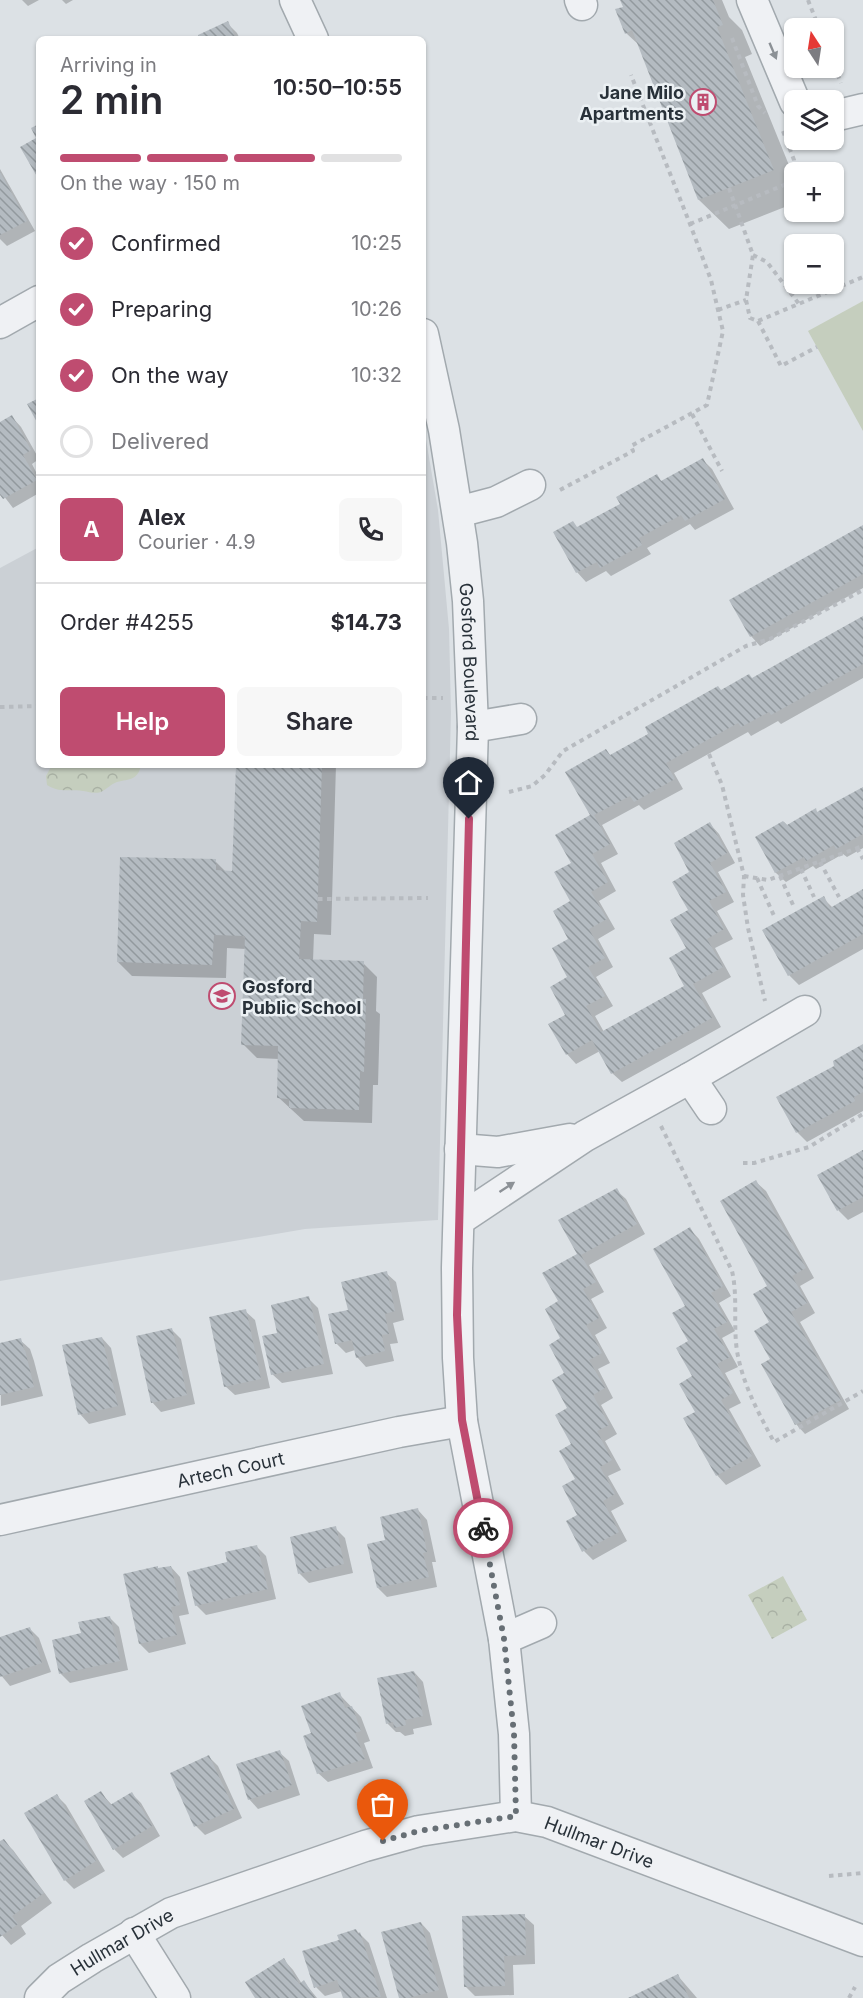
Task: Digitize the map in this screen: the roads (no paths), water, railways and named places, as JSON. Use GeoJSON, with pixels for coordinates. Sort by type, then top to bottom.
{"type":"FeatureCollection","features":[{"type":"Feature","properties":{"kind":"street"},"geometry":{"type":"LineString","coordinates":[[295,0],[312,36]]}},
{"type":"Feature","properties":{"kind":"street"},"geometry":{"type":"LineString","coordinates":[[752,0],[790,90]]}},
{"type":"Feature","properties":{"kind":"street"},"geometry":{"type":"LineString","coordinates":[[844,114],[863,109]]}},
{"type":"Feature","properties":{"kind":"street"},"geometry":{"type":"LineString","coordinates":[[0,323],[36,303]]}},
{"type":"Feature","properties":{"kind":"street","name":"Gosford Boulevard"},"geometry":{"type":"LineString","coordinates":[[426,347],[440,408],[458,512],[468,601],[473,727],[457,1315],[462,1420],[504,1639],[514,1734],[516,1816]]}},
{"type":"Feature","properties":{"kind":"street"},"geometry":{"type":"LineString","coordinates":[[458,512],[540,490]]}},
{"type":"Feature","properties":{"kind":"street"},"geometry":{"type":"LineString","coordinates":[[473,727],[521,719]]}},
{"type":"Feature","properties":{"kind":"street"},"geometry":{"type":"LineString","coordinates":[[459,1220],[585,1136],[805,1011]]}},
{"type":"Feature","properties":{"kind":"street"},"geometry":{"type":"LineString","coordinates":[[690,1078],[711,1109]]}},
{"type":"Feature","properties":{"kind":"street"},"geometry":{"type":"LineString","coordinates":[[460,1149],[498,1152],[585,1136]]}},
{"type":"Feature","properties":{"kind":"street","name":"Artech Court"},"geometry":{"type":"LineString","coordinates":[[0,1520],[462,1420]]}},
{"type":"Feature","properties":{"kind":"street"},"geometry":{"type":"LineString","coordinates":[[504,1639],[541,1623]]}},
{"type":"Feature","properties":{"kind":"street","name":"Hullmar Drive"},"geometry":{"type":"LineString","coordinates":[[40,1998],[59,1979],[171,1913],[365,1846],[419,1831],[516,1816],[547,1822],[863,1941]]}},
{"type":"Feature","properties":{"kind":"street"},"geometry":{"type":"LineString","coordinates":[[134,1933],[175,1998]]}},
{"type":"Feature","properties":{"kind":"place","name":"Jane Milo Apartments"},"geometry":{"type":"Point","coordinates":[703,102]}},
{"type":"Feature","properties":{"kind":"place","name":"Gosford Public School"},"geometry":{"type":"Point","coordinates":[222,996]}}]}
